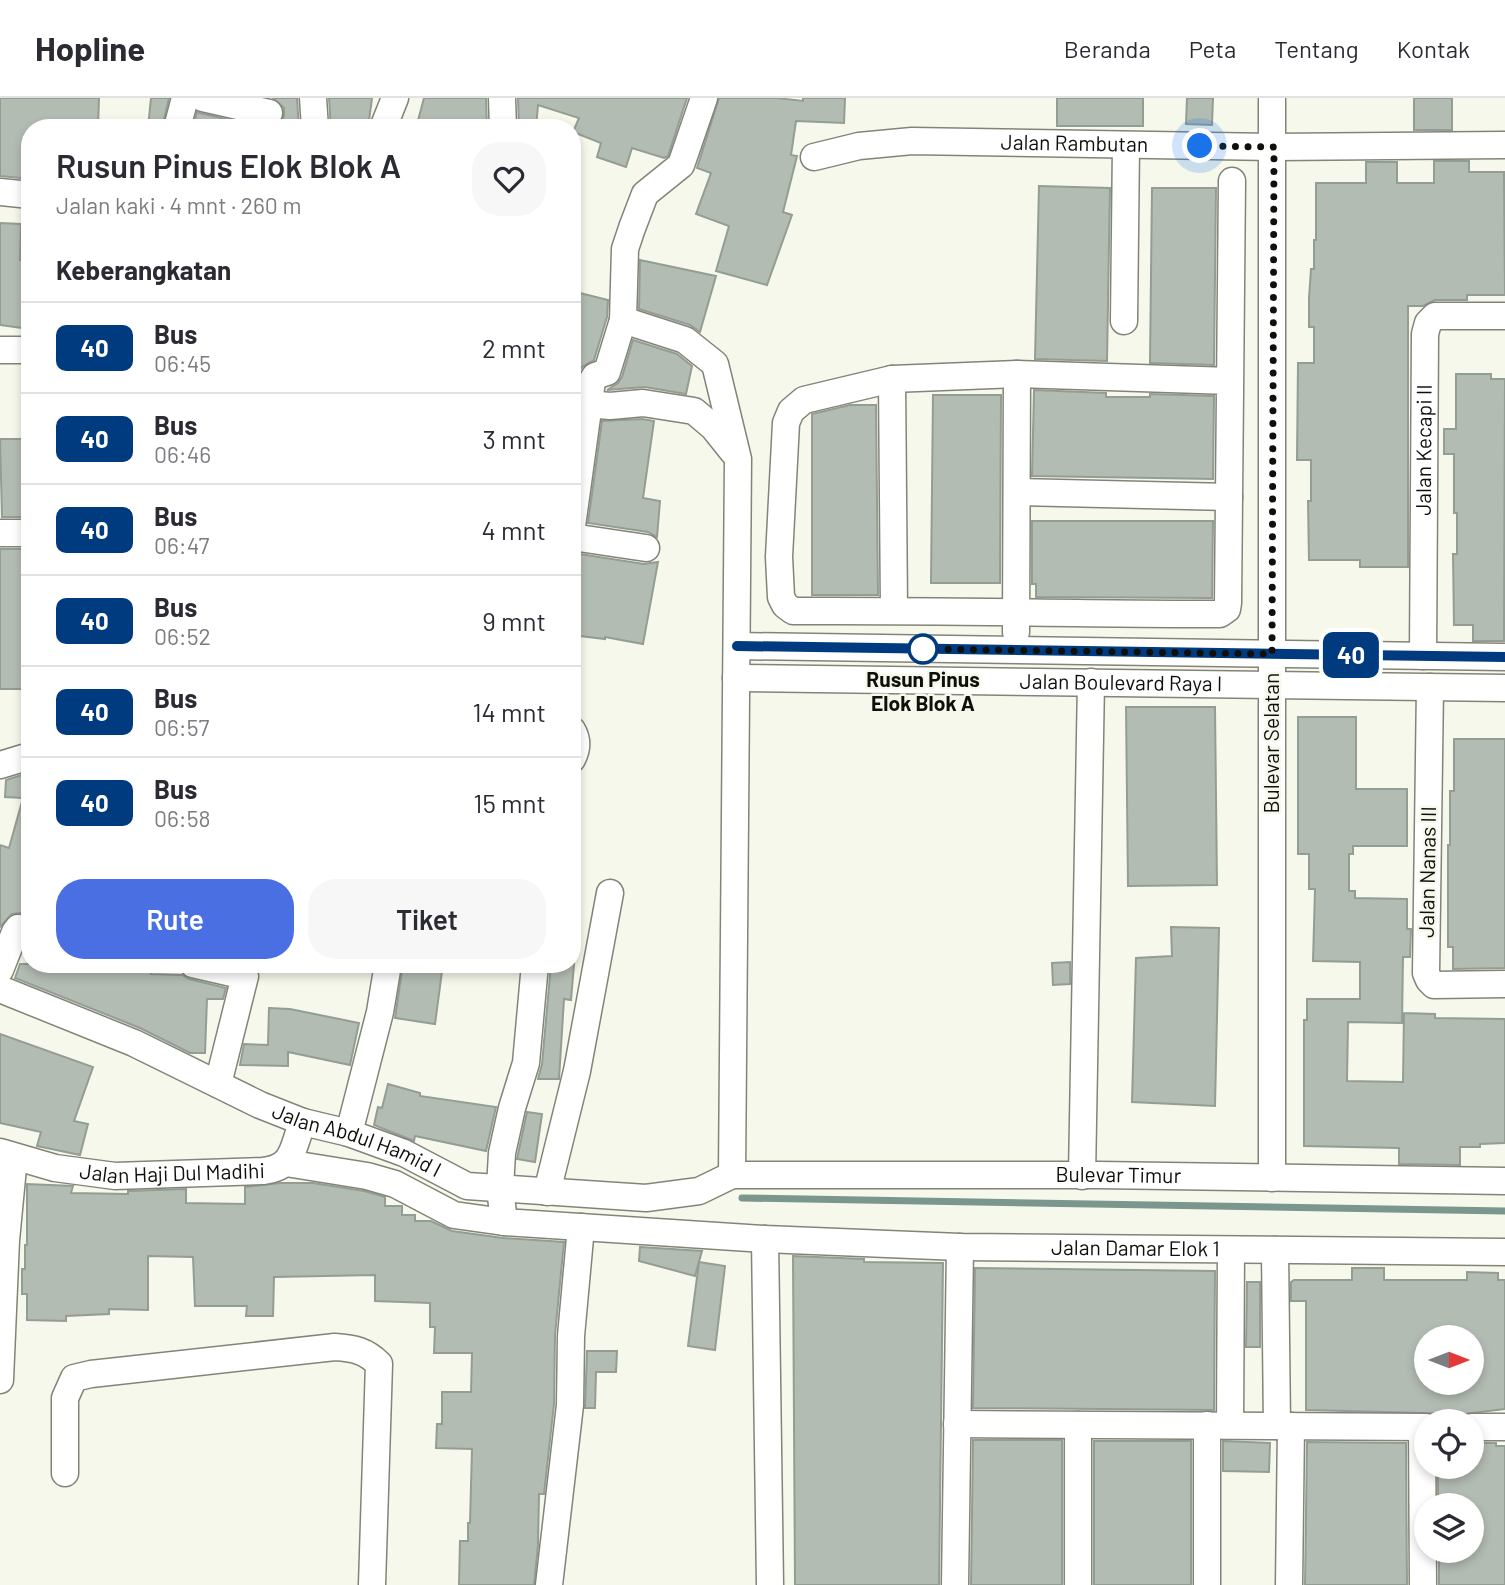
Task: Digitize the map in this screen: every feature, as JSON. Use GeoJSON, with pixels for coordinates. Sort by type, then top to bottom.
{"type":"FeatureCollection","features":[{"type":"Feature","properties":{"kind":"street"},"geometry":{"type":"LineString","coordinates":[[179,119],[185,98]]}},
{"type":"Feature","properties":{"kind":"street"},"geometry":{"type":"LineString","coordinates":[[203,98],[269,113]]}},
{"type":"Feature","properties":{"kind":"street"},"geometry":{"type":"LineString","coordinates":[[313,98],[314,119]]}},
{"type":"Feature","properties":{"kind":"street"},"geometry":{"type":"LineString","coordinates":[[387,119],[395,98]]}},
{"type":"Feature","properties":{"kind":"street"},"geometry":{"type":"LineString","coordinates":[[502,98],[503,119]]}},
{"type":"Feature","properties":{"kind":"street"},"geometry":{"type":"LineString","coordinates":[[581,457],[594,379],[607,372],[623,320],[625,249],[632,228],[645,194],[681,165],[704,98]]}},
{"type":"Feature","properties":{"kind":"street","name":"Bulevar Selatan"},"geometry":{"type":"LineString","coordinates":[[1272,98],[1272,1178]]}},
{"type":"Feature","properties":{"kind":"street","name":"Jalan Rambutan"},"geometry":{"type":"LineString","coordinates":[[814,157],[859,146],[912,141],[1274,147],[1505,145]]}},
{"type":"Feature","properties":{"kind":"street"},"geometry":{"type":"LineString","coordinates":[[1124,321],[1126,145]]}},
{"type":"Feature","properties":{"kind":"street"},"geometry":{"type":"LineString","coordinates":[[1230,381],[1017,374],[892,379],[804,400],[791,411],[786,424],[779,557],[781,597],[785,606],[793,611],[1016,613],[1220,614],[1227,609],[1230,497],[1232,181]]}},
{"type":"Feature","properties":{"kind":"street"},"geometry":{"type":"LineString","coordinates":[[0,192],[21,194]]}},
{"type":"Feature","properties":{"kind":"street","name":"Jalan Kecapi II"},"geometry":{"type":"LineString","coordinates":[[1423,656],[1425,334],[1428,323],[1435,316],[1505,316]]}},
{"type":"Feature","properties":{"kind":"street"},"geometry":{"type":"LineString","coordinates":[[623,320],[685,340],[715,364],[738,459],[732,1175]]}},
{"type":"Feature","properties":{"kind":"street"},"geometry":{"type":"LineString","coordinates":[[0,350],[21,350]]}},
{"type":"Feature","properties":{"kind":"street"},"geometry":{"type":"LineString","coordinates":[[1016,681],[1017,374]]}},
{"type":"Feature","properties":{"kind":"street"},"geometry":{"type":"LineString","coordinates":[[892,379],[894,610]]}},
{"type":"Feature","properties":{"kind":"street"},"geometry":{"type":"LineString","coordinates":[[588,404],[610,406],[643,403],[694,411],[713,427],[738,459]]}},
{"type":"Feature","properties":{"kind":"street"},"geometry":{"type":"LineString","coordinates":[[1018,492],[1230,497]]}},
{"type":"Feature","properties":{"kind":"street"},"geometry":{"type":"LineString","coordinates":[[0,533],[21,533]]}},
{"type":"Feature","properties":{"kind":"street"},"geometry":{"type":"LineString","coordinates":[[581,538],[646,548]]}},
{"type":"Feature","properties":{"kind":"street","name":"Jalan Boulevard Raya I"},"geometry":{"type":"LineString","coordinates":[[737,646],[1505,657]]}},
{"type":"Feature","properties":{"kind":"street","name":"Jalan Boulevard Raya I"},"geometry":{"type":"LineString","coordinates":[[736,678],[1505,688]]}},
{"type":"Feature","properties":{"kind":"street"},"geometry":{"type":"LineString","coordinates":[[1082,1177],[1091,682]]}},
{"type":"Feature","properties":{"kind":"street","name":"Jalan Nanas III"},"geometry":{"type":"LineString","coordinates":[[1430,687],[1426,973],[1434,985],[1505,984]]}},
{"type":"Feature","properties":{"kind":"street"},"geometry":{"type":"LineString","coordinates":[[0,765],[21,759]]}},
{"type":"Feature","properties":{"kind":"street"},"geometry":{"type":"LineString","coordinates":[[547,1192],[576,1071],[610,893]]}},
{"type":"Feature","properties":{"kind":"street"},"geometry":{"type":"LineString","coordinates":[[0,970],[15,932],[21,928]]}},
{"type":"Feature","properties":{"kind":"street"},"geometry":{"type":"LineString","coordinates":[[218,1084],[246,976],[237,973]]}},
{"type":"Feature","properties":{"kind":"street"},"geometry":{"type":"LineString","coordinates":[[349,1133],[380,1012],[386,973]]}},
{"type":"Feature","properties":{"kind":"street"},"geometry":{"type":"LineString","coordinates":[[504,1222],[500,1188],[502,1153],[526,1063],[534,973]]}},
{"type":"Feature","properties":{"kind":"street","name":"Jalan Abdul Hamid I"},"geometry":{"type":"LineString","coordinates":[[0,989],[134,1043],[302,1123],[349,1133],[404,1153],[467,1186],[646,1198],[699,1191],[732,1175]]}},
{"type":"Feature","properties":{"kind":"street","name":"Jalan Haji Dul Madihi"},"geometry":{"type":"LineString","coordinates":[[7,1155],[55,1168],[115,1176],[263,1171],[277,1168],[288,1161],[302,1123]]}},
{"type":"Feature","properties":{"kind":"street"},"geometry":{"type":"LineString","coordinates":[[0,1380],[7,1155]]}},
{"type":"Feature","properties":{"kind":"street","name":"Jalan Damar Elok 1"},"geometry":{"type":"LineString","coordinates":[[288,1161],[367,1176],[395,1184],[454,1215],[504,1222],[765,1239],[960,1247],[1505,1252]]}},
{"type":"Feature","properties":{"kind":"street","name":"Bulevar Timur"},"geometry":{"type":"LineString","coordinates":[[732,1175],[1505,1181]]}},
{"type":"Feature","properties":{"kind":"street"},"geometry":{"type":"LineString","coordinates":[[549,1585],[570,1405],[571,1336],[581,1227]]}},
{"type":"Feature","properties":{"kind":"street"},"geometry":{"type":"LineString","coordinates":[[765,1239],[770,1585]]}},
{"type":"Feature","properties":{"kind":"street"},"geometry":{"type":"LineString","coordinates":[[955,1585],[960,1247]]}},
{"type":"Feature","properties":{"kind":"street"},"geometry":{"type":"LineString","coordinates":[[1207,1585],[1231,1250]]}},
{"type":"Feature","properties":{"kind":"street"},"geometry":{"type":"LineString","coordinates":[[1275,1250],[1289,1585]]}},
{"type":"Feature","properties":{"kind":"street"},"geometry":{"type":"LineString","coordinates":[[65,1473],[65,1398],[74,1378],[322,1348],[354,1349],[369,1354],[379,1364],[372,1585]]}},
{"type":"Feature","properties":{"kind":"street"},"geometry":{"type":"LineString","coordinates":[[957,1424],[1414,1427]]}},
{"type":"Feature","properties":{"kind":"street"},"geometry":{"type":"LineString","coordinates":[[1078,1425],[1078,1585]]}},
{"type":"Feature","properties":{"kind":"street"},"geometry":{"type":"LineString","coordinates":[[1484,1427],[1505,1427]]}},
{"type":"Feature","properties":{"kind":"street"},"geometry":{"type":"LineString","coordinates":[[1423,1585],[1424,1479]]}},
{"type":"Feature","properties":{"kind":"building"},"geometry":{"type":"Polygon","coordinates":[[[0,98],[99,98],[98,119],[21,119],[21,178],[0,176],[0,98]]]}},
{"type":"Feature","properties":{"kind":"building"},"geometry":{"type":"Polygon","coordinates":[[[151,98],[169,98],[164,119],[149,119],[151,98]]]}},
{"type":"Feature","properties":{"kind":"building"},"geometry":{"type":"Polygon","coordinates":[[[273,98],[297,98],[298,119],[283,119],[284,108],[273,98]]]}},
{"type":"Feature","properties":{"kind":"building"},"geometry":{"type":"Polygon","coordinates":[[[329,98],[372,98],[369,119],[330,119],[329,98]]]}},
{"type":"Feature","properties":{"kind":"building"},"geometry":{"type":"Polygon","coordinates":[[[424,98],[486,98],[487,119],[418,119],[424,98]]]}},
{"type":"Feature","properties":{"kind":"building"},"geometry":{"type":"Polygon","coordinates":[[[518,98],[687,98],[668,156],[664,158],[632,148],[626,167],[597,157],[601,143],[581,135],[579,118],[538,105],[537,119],[519,119],[518,98]]]}},
{"type":"Feature","properties":{"kind":"building"},"geometry":{"type":"Polygon","coordinates":[[[719,98],[803,101],[803,98],[845,98],[844,123],[796,121],[791,155],[797,156],[783,212],[792,215],[767,285],[716,271],[729,226],[696,214],[711,173],[697,168],[719,98]]]}},
{"type":"Feature","properties":{"kind":"building"},"geometry":{"type":"Polygon","coordinates":[[[1057,98],[1143,98],[1143,126],[1057,126],[1057,98]]]}},
{"type":"Feature","properties":{"kind":"building"},"geometry":{"type":"Polygon","coordinates":[[[1187,98],[1213,98],[1212,125],[1186,124],[1187,98]]]}},
{"type":"Feature","properties":{"kind":"building"},"geometry":{"type":"Polygon","coordinates":[[[1414,98],[1452,98],[1452,130],[1414,130],[1414,98]]]}},
{"type":"Feature","properties":{"kind":"building"},"geometry":{"type":"Polygon","coordinates":[[[197,112],[225,119],[195,119],[197,112]]]}},
{"type":"Feature","properties":{"kind":"building"},"geometry":{"type":"Polygon","coordinates":[[[1434,161],[1469,161],[1469,172],[1504,172],[1505,295],[1467,295],[1467,300],[1435,300],[1423,306],[1408,306],[1408,567],[1360,567],[1360,560],[1309,560],[1308,501],[1311,501],[1311,460],[1297,460],[1298,363],[1314,363],[1314,327],[1309,327],[1309,298],[1316,240],[1316,183],[1366,183],[1366,162],[1397,162],[1397,183],[1434,183],[1434,161]]]}},
{"type":"Feature","properties":{"kind":"building"},"geometry":{"type":"Polygon","coordinates":[[[1039,186],[1110,188],[1107,361],[1035,359],[1039,186]]]}},
{"type":"Feature","properties":{"kind":"building"},"geometry":{"type":"Polygon","coordinates":[[[1152,188],[1216,188],[1214,365],[1150,363],[1152,188]]]}},
{"type":"Feature","properties":{"kind":"building"},"geometry":{"type":"Polygon","coordinates":[[[0,223],[21,224],[21,328],[0,325],[0,223]]]}},
{"type":"Feature","properties":{"kind":"building"},"geometry":{"type":"Polygon","coordinates":[[[640,260],[716,276],[700,332],[690,325],[639,309],[640,260]]]}},
{"type":"Feature","properties":{"kind":"building"},"geometry":{"type":"Polygon","coordinates":[[[581,293],[608,300],[607,317],[594,360],[582,367],[581,293]]]}},
{"type":"Feature","properties":{"kind":"building"},"geometry":{"type":"Polygon","coordinates":[[[633,340],[677,354],[692,366],[686,394],[645,387],[607,390],[622,377],[633,340]]]}},
{"type":"Feature","properties":{"kind":"building"},"geometry":{"type":"Polygon","coordinates":[[[1456,374],[1491,374],[1491,379],[1505,379],[1504,641],[1473,641],[1473,625],[1454,625],[1453,554],[1457,554],[1457,513],[1454,513],[1454,454],[1444,454],[1444,429],[1456,429],[1456,374]]]}},
{"type":"Feature","properties":{"kind":"building"},"geometry":{"type":"Polygon","coordinates":[[[1034,390],[1106,393],[1106,397],[1150,397],[1150,394],[1214,396],[1213,479],[1032,476],[1034,390]]]}},
{"type":"Feature","properties":{"kind":"building"},"geometry":{"type":"Polygon","coordinates":[[[933,395],[1001,395],[1000,583],[931,583],[933,395]]]}},
{"type":"Feature","properties":{"kind":"building"},"geometry":{"type":"Polygon","coordinates":[[[850,405],[876,405],[878,595],[812,595],[812,414],[850,405]]]}},
{"type":"Feature","properties":{"kind":"building"},"geometry":{"type":"Polygon","coordinates":[[[602,421],[654,421],[643,498],[660,501],[657,537],[648,532],[588,523],[602,421]]]}},
{"type":"Feature","properties":{"kind":"building"},"geometry":{"type":"Polygon","coordinates":[[[0,439],[21,439],[21,517],[2,517],[0,439]]]}},
{"type":"Feature","properties":{"kind":"building"},"geometry":{"type":"Polygon","coordinates":[[[1032,521],[1213,521],[1212,598],[1036,597],[1036,584],[1032,584],[1032,521]]]}},
{"type":"Feature","properties":{"kind":"building"},"geometry":{"type":"Polygon","coordinates":[[[0,549],[21,549],[21,689],[0,689],[0,549]]]}},
{"type":"Feature","properties":{"kind":"building"},"geometry":{"type":"Polygon","coordinates":[[[581,554],[644,564],[658,562],[643,644],[581,636],[581,554]]]}},
{"type":"Feature","properties":{"kind":"building"},"geometry":{"type":"Polygon","coordinates":[[[1126,707],[1215,707],[1217,885],[1128,886],[1126,707]]]}},
{"type":"Feature","properties":{"kind":"building"},"geometry":{"type":"Polygon","coordinates":[[[1298,717],[1356,717],[1356,789],[1407,789],[1407,846],[1353,846],[1353,854],[1349,854],[1349,891],[1355,891],[1355,898],[1407,899],[1407,929],[1411,929],[1410,957],[1403,957],[1402,1023],[1348,1022],[1347,1081],[1403,1082],[1404,1013],[1435,1014],[1435,1018],[1505,1019],[1505,1143],[1460,1147],[1460,1165],[1399,1164],[1399,1148],[1304,1146],[1304,1020],[1307,1020],[1307,999],[1360,999],[1360,962],[1313,961],[1315,889],[1309,889],[1309,854],[1298,854],[1298,717]]]}},
{"type":"Feature","properties":{"kind":"building"},"geometry":{"type":"Polygon","coordinates":[[[1454,739],[1505,739],[1505,968],[1453,969],[1453,947],[1448,947],[1448,845],[1450,791],[1454,791],[1454,739]]]}},
{"type":"Feature","properties":{"kind":"building"},"geometry":{"type":"Polygon","coordinates":[[[21,775],[21,798],[5,797],[6,780],[21,775]]]}},
{"type":"Feature","properties":{"kind":"building"},"geometry":{"type":"Polygon","coordinates":[[[21,805],[21,913],[12,914],[0,927],[0,845],[9,848],[21,805]]]}},
{"type":"Feature","properties":{"kind":"building"},"geometry":{"type":"Polygon","coordinates":[[[1171,927],[1219,928],[1215,1106],[1132,1102],[1136,958],[1172,956],[1171,927]]]}},
{"type":"Feature","properties":{"kind":"building"},"geometry":{"type":"Polygon","coordinates":[[[1070,962],[1070,984],[1053,985],[1052,963],[1070,962]]]}},
{"type":"Feature","properties":{"kind":"building"},"geometry":{"type":"Polygon","coordinates":[[[21,964],[21,973],[182,975],[226,988],[223,999],[207,999],[205,1053],[190,1053],[140,1028],[15,978],[21,964]]]}},
{"type":"Feature","properties":{"kind":"building"},"geometry":{"type":"Polygon","coordinates":[[[402,973],[442,973],[435,1024],[395,1018],[402,973]]]}},
{"type":"Feature","properties":{"kind":"building"},"geometry":{"type":"Polygon","coordinates":[[[550,973],[573,973],[571,1000],[564,999],[559,1079],[538,1079],[542,1064],[550,973]]]}},
{"type":"Feature","properties":{"kind":"building"},"geometry":{"type":"Polygon","coordinates":[[[269,1008],[290,1009],[359,1023],[350,1065],[288,1052],[288,1066],[240,1065],[244,1044],[268,1045],[269,1008]]]}},
{"type":"Feature","properties":{"kind":"building"},"geometry":{"type":"Polygon","coordinates":[[[0,1034],[93,1067],[74,1121],[88,1124],[80,1155],[37,1146],[41,1132],[0,1123],[0,1034]]]}},
{"type":"Feature","properties":{"kind":"building"},"geometry":{"type":"Polygon","coordinates":[[[388,1084],[420,1093],[420,1096],[496,1107],[486,1151],[415,1136],[414,1141],[374,1125],[388,1084]]]}},
{"type":"Feature","properties":{"kind":"building"},"geometry":{"type":"Polygon","coordinates":[[[527,1112],[542,1114],[535,1162],[517,1159],[527,1112]]]}},
{"type":"Feature","properties":{"kind":"building"},"geometry":{"type":"Polygon","coordinates":[[[313,1183],[364,1191],[385,1197],[385,1206],[402,1206],[402,1215],[415,1215],[415,1221],[431,1221],[452,1231],[564,1242],[555,1335],[554,1404],[544,1494],[539,1494],[534,1585],[459,1585],[460,1541],[468,1541],[470,1523],[472,1449],[436,1448],[437,1424],[442,1424],[442,1392],[471,1392],[472,1353],[434,1353],[435,1327],[430,1327],[430,1303],[375,1301],[375,1275],[274,1277],[273,1316],[246,1316],[247,1306],[195,1306],[193,1257],[148,1256],[148,1310],[109,1309],[109,1314],[66,1316],[66,1321],[27,1320],[27,1294],[22,1294],[22,1269],[25,1269],[27,1245],[27,1184],[73,1186],[71,1193],[128,1194],[128,1191],[186,1189],[186,1203],[245,1204],[245,1187],[313,1183]]]}},
{"type":"Feature","properties":{"kind":"building"},"geometry":{"type":"Polygon","coordinates":[[[640,1247],[702,1251],[695,1276],[639,1261],[640,1247]]]}},
{"type":"Feature","properties":{"kind":"building"},"geometry":{"type":"Polygon","coordinates":[[[793,1256],[864,1259],[864,1262],[943,1263],[939,1585],[795,1585],[793,1256]]]}},
{"type":"Feature","properties":{"kind":"building"},"geometry":{"type":"Polygon","coordinates":[[[699,1262],[725,1266],[715,1350],[688,1346],[699,1262]]]}},
{"type":"Feature","properties":{"kind":"building"},"geometry":{"type":"Polygon","coordinates":[[[975,1268],[1215,1271],[1214,1410],[973,1408],[975,1268]]]}},
{"type":"Feature","properties":{"kind":"building"},"geometry":{"type":"Polygon","coordinates":[[[1352,1268],[1384,1268],[1384,1280],[1467,1280],[1467,1272],[1498,1273],[1498,1280],[1505,1280],[1505,1409],[1484,1412],[1484,1409],[1414,1409],[1414,1413],[1306,1410],[1306,1301],[1291,1301],[1291,1282],[1352,1280],[1352,1268]]]}},
{"type":"Feature","properties":{"kind":"building"},"geometry":{"type":"Polygon","coordinates":[[[1247,1282],[1260,1282],[1260,1347],[1246,1347],[1247,1282]]]}},
{"type":"Feature","properties":{"kind":"building"},"geometry":{"type":"Polygon","coordinates":[[[587,1351],[617,1351],[616,1372],[596,1372],[595,1408],[585,1408],[587,1351]]]}},
{"type":"Feature","properties":{"kind":"building"},"geometry":{"type":"Polygon","coordinates":[[[973,1440],[1062,1440],[1062,1585],[971,1585],[973,1440]]]}},
{"type":"Feature","properties":{"kind":"building"},"geometry":{"type":"Polygon","coordinates":[[[1094,1441],[1191,1441],[1191,1585],[1094,1585],[1094,1441]]]}},
{"type":"Feature","properties":{"kind":"building"},"geometry":{"type":"Polygon","coordinates":[[[1223,1441],[1270,1443],[1269,1472],[1223,1471],[1223,1441]]]}},
{"type":"Feature","properties":{"kind":"building"},"geometry":{"type":"Polygon","coordinates":[[[1307,1442],[1406,1443],[1407,1585],[1305,1585],[1307,1442]]]}},
{"type":"Feature","properties":{"kind":"building"},"geometry":{"type":"Polygon","coordinates":[[[1484,1443],[1505,1446],[1505,1585],[1439,1585],[1439,1563],[1484,1563],[1484,1493],[1438,1493],[1438,1479],[1484,1479],[1484,1443]]]}},
{"type":"Feature","properties":{"kind":"waterway"},"geometry":{"type":"LineString","coordinates":[[742,1198],[1505,1211]]}},
{"type":"Feature","properties":{"kind":"bus line","name":"40"},"geometry":{"type":"LineString","coordinates":[[737,646],[1505,657]]}},
{"type":"Feature","properties":{"kind":"place","name":"Rusun Pinus Elok Blok A"},"geometry":{"type":"Point","coordinates":[923,649]}},
{"type":"Feature","properties":{"kind":"route"},"geometry":{"type":"LineString","coordinates":[[923,649],[1272,654],[1274,147],[1200,146]]}}]}
